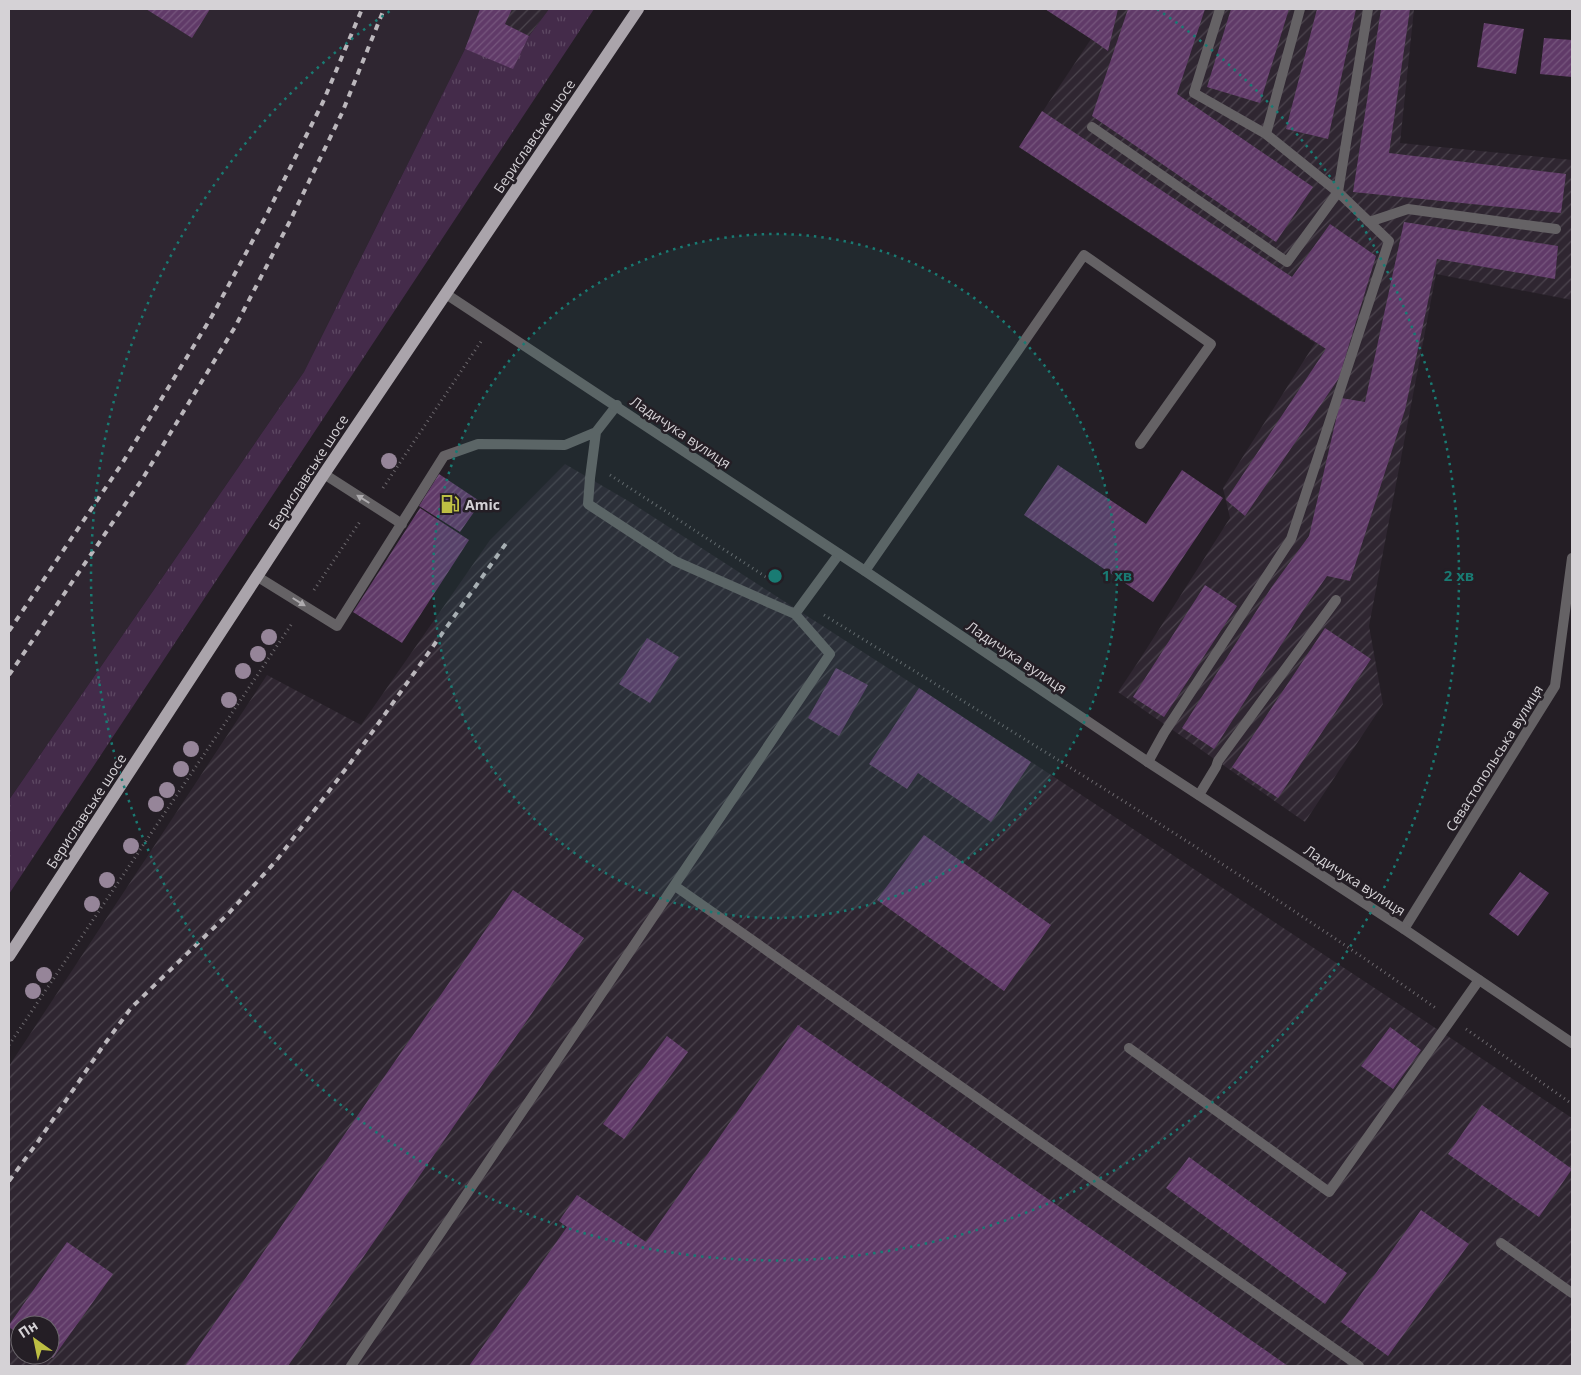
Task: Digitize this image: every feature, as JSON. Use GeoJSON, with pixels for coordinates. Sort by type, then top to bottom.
{"type":"FeatureCollection","features":[{"type":"Feature","properties":{"kind":"main road","name":"Бериславське шосе"},"geometry":{"type":"LineString","coordinates":[[9,956],[324,474],[638,9]]}},
{"type":"Feature","properties":{"kind":"street"},"geometry":{"type":"LineString","coordinates":[[1148,762],[1164,733],[1291,539],[1389,241],[1338,192],[1266,134],[1194,93],[1220,9]]}},
{"type":"Feature","properties":{"kind":"street"},"geometry":{"type":"LineString","coordinates":[[1266,134],[1300,9]]}},
{"type":"Feature","properties":{"kind":"street"},"geometry":{"type":"LineString","coordinates":[[1092,126],[1287,262],[1338,192],[1368,9]]}},
{"type":"Feature","properties":{"kind":"street"},"geometry":{"type":"LineString","coordinates":[[1369,222],[1408,209],[1556,229]]}},
{"type":"Feature","properties":{"kind":"street"},"geometry":{"type":"LineString","coordinates":[[865,571],[1084,256],[1211,344],[1140,444]]}},
{"type":"Feature","properties":{"kind":"street","name":"Ладичука вулиця"},"geometry":{"type":"LineString","coordinates":[[446,294],[617,405],[1148,762],[1404,929],[1572,1043]]}},
{"type":"Feature","properties":{"kind":"street"},"geometry":{"type":"LineString","coordinates":[[258,576],[337,626],[444,456],[478,444],[565,445],[596,432],[617,405]]}},
{"type":"Feature","properties":{"kind":"street"},"geometry":{"type":"LineString","coordinates":[[351,1366],[830,654],[795,614],[675,560],[588,504],[596,432]]}},
{"type":"Feature","properties":{"kind":"street"},"geometry":{"type":"LineString","coordinates":[[324,474],[402,524]]}},
{"type":"Feature","properties":{"kind":"street"},"geometry":{"type":"LineString","coordinates":[[795,614],[839,554]]}},
{"type":"Feature","properties":{"kind":"street","name":"Севастопольська вулиця"},"geometry":{"type":"LineString","coordinates":[[1404,929],[1556,686],[1572,558]]}},
{"type":"Feature","properties":{"kind":"street"},"geometry":{"type":"LineString","coordinates":[[1199,794],[1218,761],[1336,600]]}},
{"type":"Feature","properties":{"kind":"street"},"geometry":{"type":"LineString","coordinates":[[675,886],[1359,1366]]}},
{"type":"Feature","properties":{"kind":"street"},"geometry":{"type":"LineString","coordinates":[[1129,1048],[1329,1192],[1479,980]]}},
{"type":"Feature","properties":{"kind":"street"},"geometry":{"type":"LineString","coordinates":[[1501,1243],[1572,1293]]}},
{"type":"Feature","properties":{"kind":"path"},"geometry":{"type":"LineString","coordinates":[[9,1045],[493,324]]}},
{"type":"Feature","properties":{"kind":"path"},"geometry":{"type":"LineString","coordinates":[[592,463],[771,581]]}},
{"type":"Feature","properties":{"kind":"path"},"geometry":{"type":"LineString","coordinates":[[804,602],[1228,867],[1362,956],[1572,1104]]}},
{"type":"Feature","properties":{"kind":"shaded area"},"geometry":{"type":"Polygon","coordinates":[[[9,9],[480,9],[465,49],[304,372],[9,800],[9,9]]]}},
{"type":"Feature","properties":{"kind":"shaded area"},"geometry":{"type":"Polygon","coordinates":[[[480,9],[549,9],[529,36],[513,69],[465,49],[480,9]]]}},
{"type":"Feature","properties":{"kind":"shaded area"},"geometry":{"type":"Polygon","coordinates":[[[1045,9],[1414,9],[1400,143],[1572,160],[1572,300],[1436,274],[1369,626],[1383,704],[1305,822],[1118,692],[1230,518],[1223,488],[1315,343],[1019,147],[1091,39],[1045,9]]]}},
{"type":"Feature","properties":{"kind":"shaded area"},"geometry":{"type":"Polygon","coordinates":[[[565,464],[630,502],[919,688],[1572,1118],[1572,1366],[9,1366],[9,1066],[267,675],[361,725],[490,540],[565,464]]]}},
{"type":"Feature","properties":{"kind":"green space"},"geometry":{"type":"Polygon","coordinates":[[[549,9],[594,9],[9,894],[9,800],[304,372],[465,49],[513,68],[529,36],[549,9]]]}},
{"type":"Feature","properties":{"kind":"building"},"geometry":{"type":"Polygon","coordinates":[[[146,9],[210,9],[192,38],[146,9]]]}},
{"type":"Feature","properties":{"kind":"building"},"geometry":{"type":"Polygon","coordinates":[[[480,9],[512,9],[505,24],[529,36],[513,69],[465,49],[480,9]]]}},
{"type":"Feature","properties":{"kind":"building"},"geometry":{"type":"Polygon","coordinates":[[[1045,9],[1118,9],[1108,51],[1091,39],[1045,9]]]}},
{"type":"Feature","properties":{"kind":"building"},"geometry":{"type":"Polygon","coordinates":[[[1128,9],[1205,9],[1177,94],[1313,187],[1276,242],[1092,116],[1128,9]]]}},
{"type":"Feature","properties":{"kind":"building"},"geometry":{"type":"Polygon","coordinates":[[[1231,9],[1289,9],[1260,103],[1207,87],[1231,9]]]}},
{"type":"Feature","properties":{"kind":"building"},"geometry":{"type":"Polygon","coordinates":[[[1317,9],[1356,9],[1328,139],[1286,129],[1317,9]]]}},
{"type":"Feature","properties":{"kind":"building"},"geometry":{"type":"Polygon","coordinates":[[[1381,9],[1410,9],[1389,153],[1566,174],[1561,213],[1353,192],[1381,9]]]}},
{"type":"Feature","properties":{"kind":"building"},"geometry":{"type":"Polygon","coordinates":[[[1484,23],[1524,29],[1516,74],[1477,67],[1484,23]]]}},
{"type":"Feature","properties":{"kind":"building"},"geometry":{"type":"Polygon","coordinates":[[[1544,38],[1572,40],[1572,77],[1540,74],[1544,38]]]}},
{"type":"Feature","properties":{"kind":"building"},"geometry":{"type":"Polygon","coordinates":[[[1042,111],[1292,277],[1330,224],[1376,256],[1339,378],[1245,516],[1226,500],[1326,349],[1019,147],[1042,111]]]}},
{"type":"Feature","properties":{"kind":"building"},"geometry":{"type":"Polygon","coordinates":[[[1404,222],[1558,246],[1555,279],[1437,259],[1405,410],[1350,581],[1327,576],[1214,749],[1182,728],[1271,588],[1309,536],[1341,398],[1365,402],[1404,222]]]}},
{"type":"Feature","properties":{"kind":"building"},"geometry":{"type":"Polygon","coordinates":[[[1058,465],[1146,524],[1182,470],[1223,498],[1153,602],[1024,515],[1058,465]]]}},
{"type":"Feature","properties":{"kind":"building","name":"Amic"},"geometry":{"type":"Polygon","coordinates":[[[439,474],[481,502],[460,532],[419,506],[439,474]]]}},
{"type":"Feature","properties":{"kind":"building"},"geometry":{"type":"Polygon","coordinates":[[[420,508],[469,540],[402,643],[353,612],[420,508]]]}},
{"type":"Feature","properties":{"kind":"building"},"geometry":{"type":"Polygon","coordinates":[[[1205,585],[1237,606],[1164,717],[1133,697],[1205,585]]]}},
{"type":"Feature","properties":{"kind":"building"},"geometry":{"type":"Polygon","coordinates":[[[1325,628],[1371,659],[1278,798],[1232,767],[1325,628]]]}},
{"type":"Feature","properties":{"kind":"building"},"geometry":{"type":"Polygon","coordinates":[[[647,638],[679,657],[650,703],[619,684],[647,638]]]}},
{"type":"Feature","properties":{"kind":"building"},"geometry":{"type":"Polygon","coordinates":[[[836,668],[868,685],[839,736],[808,718],[836,668]]]}},
{"type":"Feature","properties":{"kind":"building"},"geometry":{"type":"Polygon","coordinates":[[[919,688],[1031,762],[991,822],[918,773],[907,789],[869,764],[919,688]]]}},
{"type":"Feature","properties":{"kind":"building"},"geometry":{"type":"Polygon","coordinates":[[[924,835],[1051,925],[1004,991],[877,900],[924,835]]]}},
{"type":"Feature","properties":{"kind":"building"},"geometry":{"type":"Polygon","coordinates":[[[1520,872],[1549,893],[1518,936],[1489,914],[1520,872]]]}},
{"type":"Feature","properties":{"kind":"building"},"geometry":{"type":"Polygon","coordinates":[[[513,890],[584,938],[288,1366],[185,1366],[513,890]]]}},
{"type":"Feature","properties":{"kind":"building"},"geometry":{"type":"Polygon","coordinates":[[[798,1025],[1288,1366],[469,1366],[567,1227],[559,1221],[577,1195],[646,1242],[798,1025]]]}},
{"type":"Feature","properties":{"kind":"building"},"geometry":{"type":"Polygon","coordinates":[[[1390,1027],[1421,1050],[1393,1089],[1361,1066],[1390,1027]]]}},
{"type":"Feature","properties":{"kind":"building"},"geometry":{"type":"Polygon","coordinates":[[[667,1036],[688,1052],[624,1139],[603,1124],[667,1036]]]}},
{"type":"Feature","properties":{"kind":"building"},"geometry":{"type":"Polygon","coordinates":[[[1482,1105],[1572,1169],[1539,1217],[1448,1154],[1482,1105]]]}},
{"type":"Feature","properties":{"kind":"building"},"geometry":{"type":"Polygon","coordinates":[[[1189,1157],[1347,1273],[1325,1304],[1166,1188],[1189,1157]]]}},
{"type":"Feature","properties":{"kind":"building"},"geometry":{"type":"Polygon","coordinates":[[[1421,1210],[1469,1244],[1388,1356],[1341,1322],[1421,1210]]]}},
{"type":"Feature","properties":{"kind":"building"},"geometry":{"type":"Polygon","coordinates":[[[67,1242],[113,1274],[60,1348],[60,1315],[16,1315],[67,1242]]]}},
{"type":"Feature","properties":{"kind":"railway"},"geometry":{"type":"LineString","coordinates":[[9,631],[123,462],[212,316],[266,216],[323,102],[362,9]]}},
{"type":"Feature","properties":{"kind":"railway"},"geometry":{"type":"LineString","coordinates":[[9,675],[143,478],[235,327],[289,223],[342,113],[384,9]]}},
{"type":"Feature","properties":{"kind":"railway"},"geometry":{"type":"LineString","coordinates":[[9,1181],[131,1008],[228,914],[276,861],[351,762],[507,542]]}},
{"type":"Feature","properties":{"kind":"place","name":"Amic"},"geometry":{"type":"Point","coordinates":[450,504]}}]}
